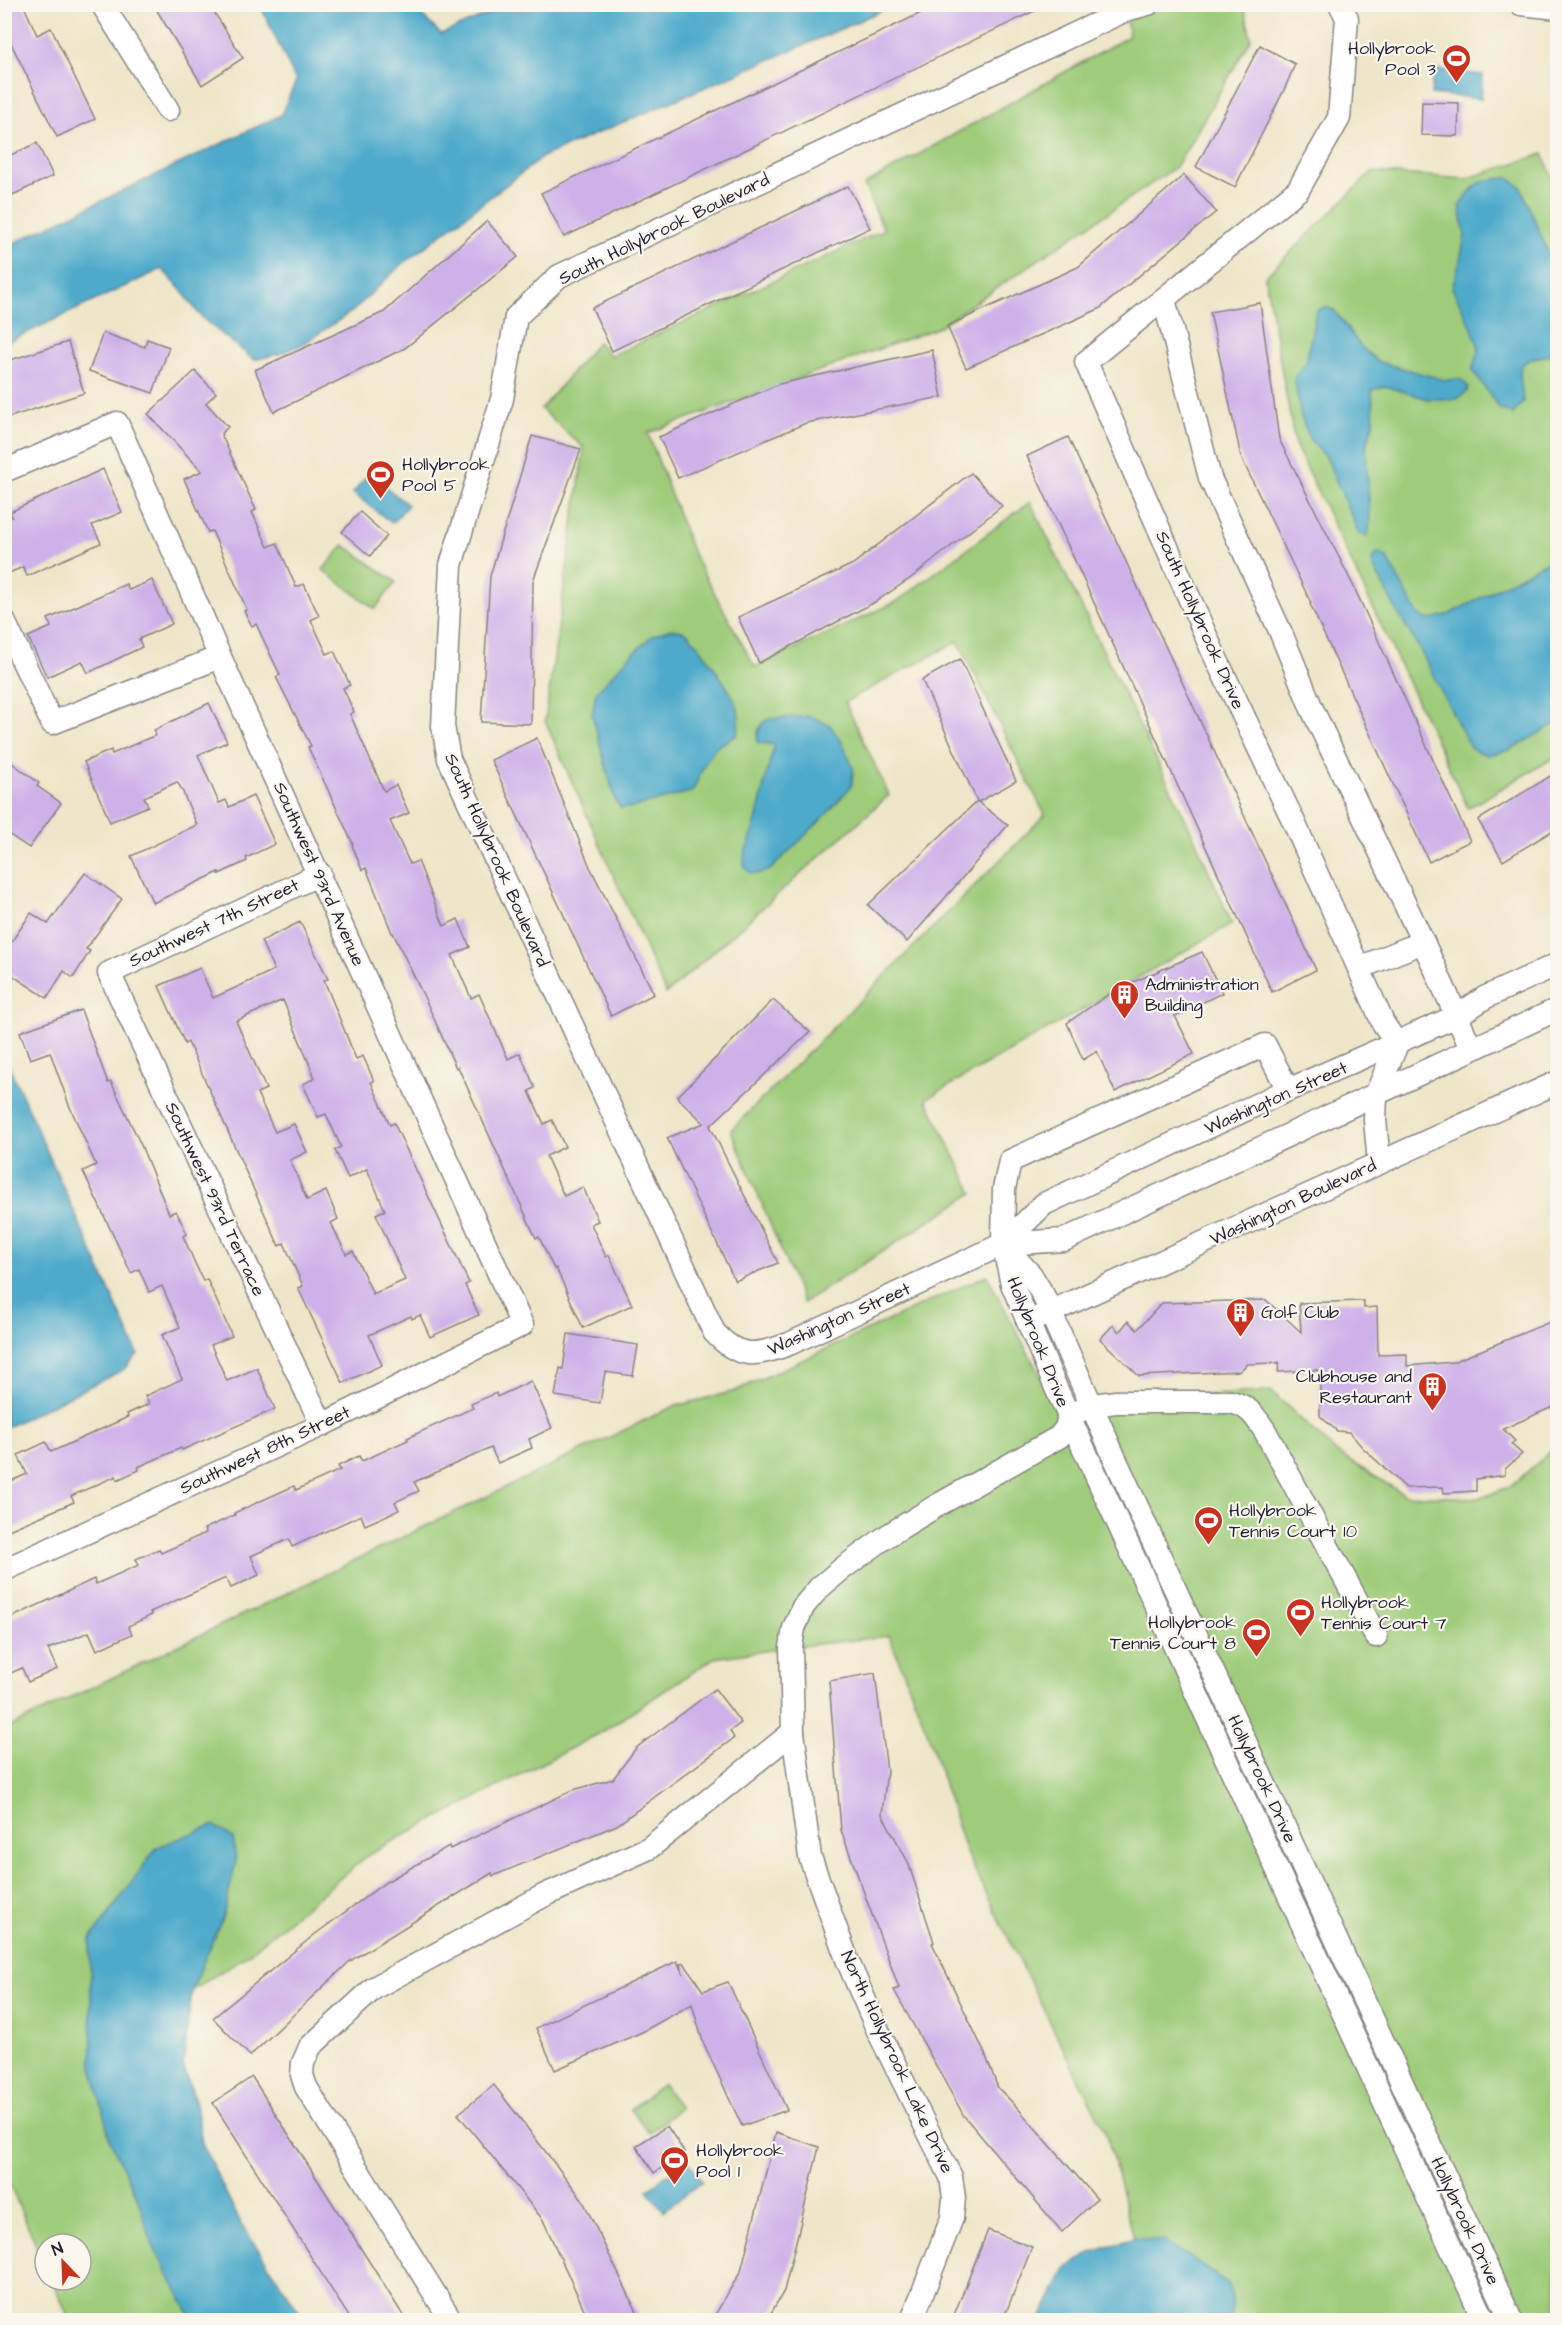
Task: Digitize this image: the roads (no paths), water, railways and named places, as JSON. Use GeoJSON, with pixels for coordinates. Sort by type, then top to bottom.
{"type":"FeatureCollection","features":[{"type":"Feature","properties":{"kind":"street"},"geometry":{"type":"LineString","coordinates":[[102,4],[168,110]]}},
{"type":"Feature","properties":{"kind":"street","name":"South Hollybrook Boulevard"},"geometry":{"type":"LineString","coordinates":[[739,1352],[726,1345],[714,1332],[449,759],[443,726],[451,565],[502,399],[516,318],[559,276],[1116,15],[1148,4]]}},
{"type":"Feature","properties":{"kind":"street","name":"South Hollybrook Drive"},"geometry":{"type":"LineString","coordinates":[[1340,4],[1347,18],[1339,117],[1298,190],[1086,362],[1213,652],[1293,820],[1383,1023],[1397,1044]]}},
{"type":"Feature","properties":{"kind":"street"},"geometry":{"type":"LineString","coordinates":[[1521,4],[1557,8]]}},
{"type":"Feature","properties":{"kind":"street"},"geometry":{"type":"LineString","coordinates":[[1164,299],[1210,478],[1281,633],[1312,708],[1471,1048]]}},
{"type":"Feature","properties":{"kind":"street","name":"Southwest 93rd Avenue"},"geometry":{"type":"LineString","coordinates":[[4,471],[117,423],[220,657],[522,1325]]}},
{"type":"Feature","properties":{"kind":"street"},"geometry":{"type":"LineString","coordinates":[[4,621],[52,723],[220,657]]}},
{"type":"Feature","properties":{"kind":"street","name":"Southwest 7th Street"},"geometry":{"type":"LineString","coordinates":[[109,973],[320,874]]}},
{"type":"Feature","properties":{"kind":"street"},"geometry":{"type":"LineString","coordinates":[[1359,968],[1423,942]]}},
{"type":"Feature","properties":{"kind":"street","name":"Washington Street"},"geometry":{"type":"LineString","coordinates":[[1003,1245],[1044,1204],[1288,1090],[1457,1016],[1486,997],[1557,964]]}},
{"type":"Feature","properties":{"kind":"street","name":"Southwest 93rd Terrace"},"geometry":{"type":"LineString","coordinates":[[109,973],[322,1425]]}},
{"type":"Feature","properties":{"kind":"street","name":"Washington Street"},"geometry":{"type":"LineString","coordinates":[[739,1352],[757,1354],[789,1344],[1003,1245],[1064,1240],[1557,1009]]}},
{"type":"Feature","properties":{"kind":"street"},"geometry":{"type":"LineString","coordinates":[[1379,1163],[1375,1120],[1376,1095],[1397,1044]]}},
{"type":"Feature","properties":{"kind":"street","name":"Hollybrook Drive"},"geometry":{"type":"LineString","coordinates":[[1288,1090],[1265,1045],[1010,1161],[1004,1189],[1003,1245],[1012,1284],[1069,1416],[1484,2320]]}},
{"type":"Feature","properties":{"kind":"street","name":"Washington Boulevard"},"geometry":{"type":"LineString","coordinates":[[1028,1323],[1557,1082]]}},
{"type":"Feature","properties":{"kind":"street","name":"Hollybrook Drive"},"geometry":{"type":"LineString","coordinates":[[1003,1245],[1031,1275],[1051,1312],[1122,1474],[1511,2320]]}},
{"type":"Feature","properties":{"kind":"street","name":"Southwest 8th Street"},"geometry":{"type":"LineString","coordinates":[[4,1570],[322,1425],[522,1325]]}},
{"type":"Feature","properties":{"kind":"street"},"geometry":{"type":"LineString","coordinates":[[1069,1416],[1092,1405],[1116,1402],[1231,1402],[1243,1405],[1254,1413],[1265,1431],[1376,1636]]}},
{"type":"Feature","properties":{"kind":"street","name":"North Hollybrook Lake Drive"},"geometry":{"type":"LineString","coordinates":[[912,2320],[951,2218],[954,2198],[951,2177],[879,2033],[849,1962],[814,1866],[806,1831],[793,1731],[791,1647],[794,1628],[803,1607],[819,1588],[887,1536],[1059,1437],[1066,1428],[1069,1416]]}},
{"type":"Feature","properties":{"kind":"street"},"geometry":{"type":"LineString","coordinates":[[451,2320],[306,2087],[302,2075],[303,2063],[310,2047],[374,1988],[543,1896],[649,1848],[793,1731]]}},
{"type":"Feature","properties":{"kind":"water"},"geometry":{"type":"Polygon","coordinates":[[[260,5],[411,5],[441,34],[510,5],[894,5],[544,156],[400,266],[353,311],[303,344],[279,354],[254,360],[202,318],[162,269],[5,343],[5,247],[281,115],[296,81],[260,5]]]}},
{"type":"Feature","properties":{"kind":"water","name":"Hollybrook Pool 3"},"geometry":{"type":"Polygon","coordinates":[[[1434,69],[1483,75],[1481,99],[1431,94],[1434,69]]]}},
{"type":"Feature","properties":{"kind":"water"},"geometry":{"type":"Polygon","coordinates":[[[1509,178],[1521,187],[1557,274],[1557,354],[1532,358],[1521,365],[1523,402],[1513,414],[1501,410],[1472,370],[1479,348],[1452,288],[1465,236],[1460,205],[1470,191],[1480,183],[1492,179],[1509,178]]]}},
{"type":"Feature","properties":{"kind":"water"},"geometry":{"type":"Polygon","coordinates":[[[1324,307],[1334,310],[1362,348],[1379,362],[1445,380],[1460,379],[1468,386],[1467,392],[1457,399],[1428,399],[1385,386],[1372,390],[1374,421],[1366,448],[1370,523],[1368,536],[1359,534],[1326,457],[1310,440],[1301,417],[1294,378],[1306,363],[1316,311],[1324,307]]]}},
{"type":"Feature","properties":{"kind":"water","name":"Hollybrook Pool 5"},"geometry":{"type":"Polygon","coordinates":[[[369,473],[408,505],[392,523],[353,493],[369,473]]]}},
{"type":"Feature","properties":{"kind":"water"},"geometry":{"type":"Polygon","coordinates":[[[1378,553],[1387,558],[1418,614],[1428,620],[1450,614],[1546,562],[1557,559],[1557,723],[1510,750],[1487,755],[1471,749],[1419,648],[1373,566],[1372,559],[1378,553]]]}},
{"type":"Feature","properties":{"kind":"water"},"geometry":{"type":"Polygon","coordinates":[[[671,629],[684,631],[722,679],[739,713],[737,735],[716,747],[703,767],[693,791],[631,808],[620,808],[615,800],[592,715],[596,692],[653,635],[671,629]]]}},
{"type":"Feature","properties":{"kind":"water"},"geometry":{"type":"Polygon","coordinates":[[[810,716],[830,725],[843,744],[853,768],[852,785],[826,815],[770,870],[756,874],[750,873],[745,867],[744,857],[754,828],[775,745],[757,742],[760,728],[769,719],[810,716]]]}},
{"type":"Feature","properties":{"kind":"water"},"geometry":{"type":"Polygon","coordinates":[[[4,1055],[138,1354],[123,1370],[5,1428],[4,1055]]]}},
{"type":"Feature","properties":{"kind":"water"},"geometry":{"type":"Polygon","coordinates":[[[214,1825],[233,1838],[236,1861],[224,1913],[192,1990],[183,2065],[196,2104],[202,2144],[241,2224],[305,2320],[193,2320],[153,2246],[138,2199],[110,2140],[92,2067],[90,1940],[157,1847],[214,1825]]]}},
{"type":"Feature","properties":{"kind":"water","name":"Hollybrook Pool 1"},"geometry":{"type":"Polygon","coordinates":[[[687,2160],[702,2181],[664,2211],[647,2190],[687,2160]]]}},
{"type":"Feature","properties":{"kind":"water"},"geometry":{"type":"Polygon","coordinates":[[[1135,2238],[1166,2242],[1229,2284],[1233,2320],[1040,2320],[1066,2269],[1090,2253],[1135,2238]]]}},
{"type":"Feature","properties":{"kind":"place","name":"Hollybrook Pool 3"},"geometry":{"type":"Point","coordinates":[1457,84]}},
{"type":"Feature","properties":{"kind":"place","name":"Hollybrook Pool 5"},"geometry":{"type":"Point","coordinates":[381,500]}},
{"type":"Feature","properties":{"kind":"place","name":"Administration Building"},"geometry":{"type":"Point","coordinates":[1124,1020]}},
{"type":"Feature","properties":{"kind":"place","name":"Golf Club"},"geometry":{"type":"Point","coordinates":[1240,1338]}},
{"type":"Feature","properties":{"kind":"place","name":"Clubhouse and Restaurant"},"geometry":{"type":"Point","coordinates":[1433,1412]}},
{"type":"Feature","properties":{"kind":"place","name":"Hollybrook Tennis Court 10"},"geometry":{"type":"Point","coordinates":[1208,1546]}},
{"type":"Feature","properties":{"kind":"place","name":"Hollybrook Tennis Court 7"},"geometry":{"type":"Point","coordinates":[1300,1638]}},
{"type":"Feature","properties":{"kind":"place","name":"Hollybrook Tennis Court 8"},"geometry":{"type":"Point","coordinates":[1257,1658]}},
{"type":"Feature","properties":{"kind":"place","name":"Hollybrook Pool 1"},"geometry":{"type":"Point","coordinates":[675,2186]}}]}
